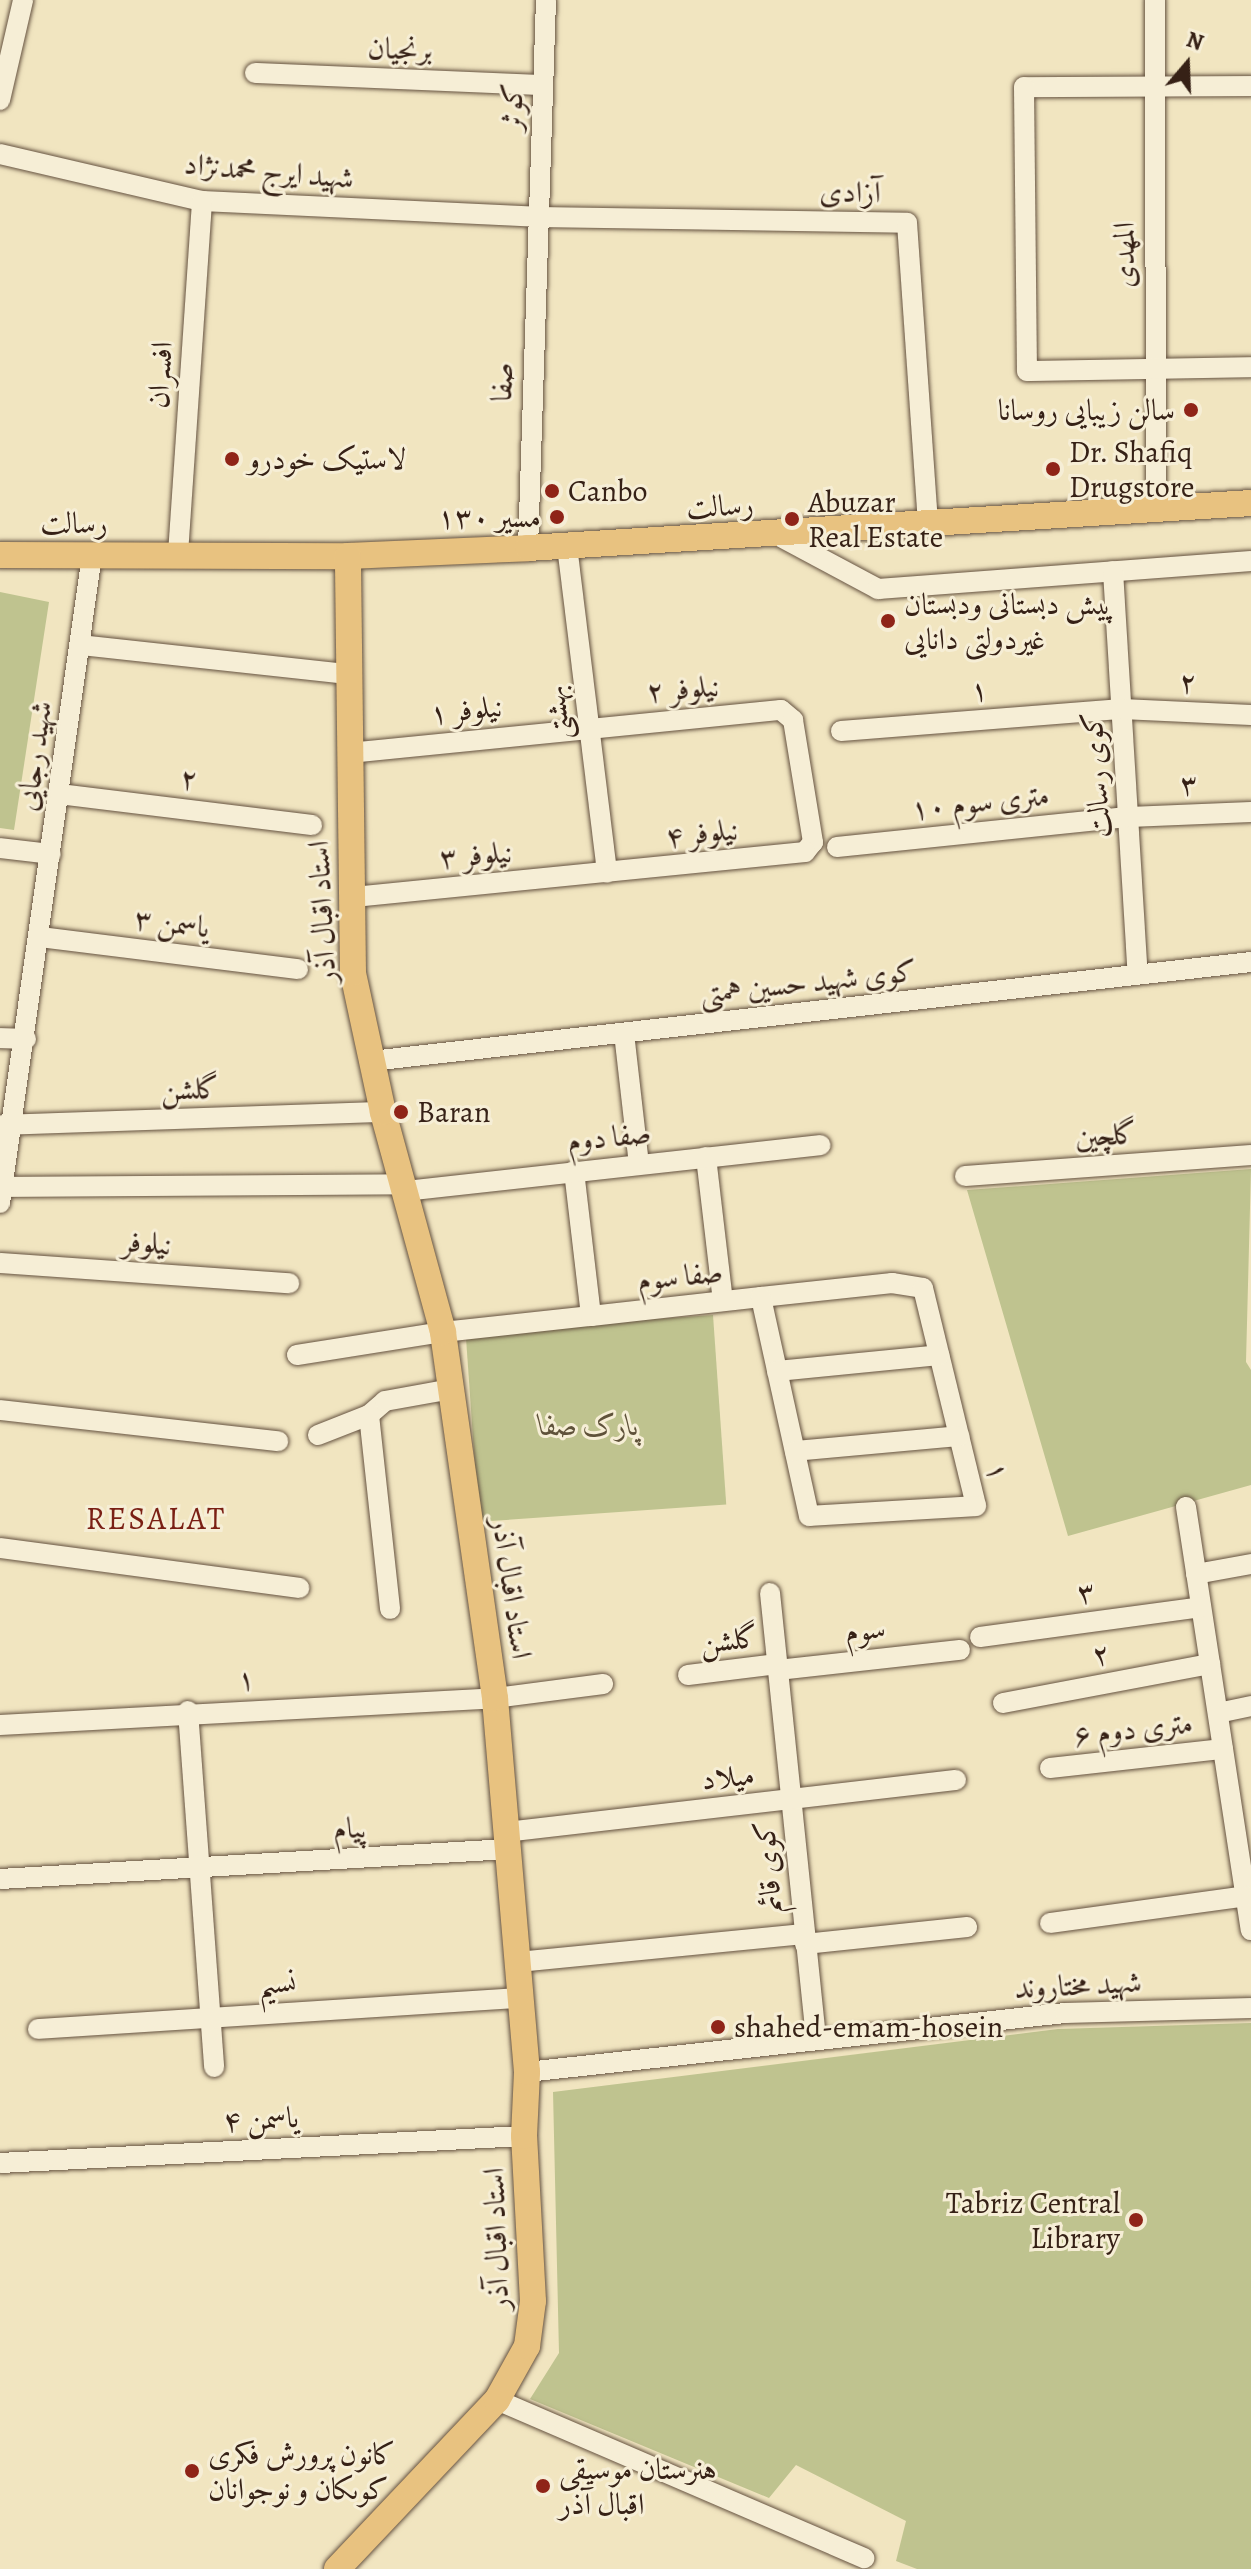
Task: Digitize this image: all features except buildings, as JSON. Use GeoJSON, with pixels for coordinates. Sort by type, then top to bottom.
{"type":"FeatureCollection","features":[{"type":"Feature","properties":{"kind":"main road","name":"رسالت"},"geometry":{"type":"LineString","coordinates":[[0,555],[348,556],[777,535],[1251,503]]}},
{"type":"Feature","properties":{"kind":"main road","name":"استاد اقبال آذر"},"geometry":{"type":"LineString","coordinates":[[337,2569],[497,2400],[527,2346],[533,2301],[524,2136],[527,2072],[495,1698],[443,1332],[383,1112],[353,973],[348,556]]}},
{"type":"Feature","properties":{"kind":"street"},"geometry":{"type":"LineString","coordinates":[[0,100],[23,0]]}},
{"type":"Feature","properties":{"kind":"street","name":"کوثر"},"geometry":{"type":"LineString","coordinates":[[537,217],[546,0]]}},
{"type":"Feature","properties":{"kind":"street","name":"المهدی"},"geometry":{"type":"LineString","coordinates":[[1155,0],[1156,511]]}},
{"type":"Feature","properties":{"kind":"street","name":"برنجیان"},"geometry":{"type":"LineString","coordinates":[[255,73],[542,85]]}},
{"type":"Feature","properties":{"kind":"street"},"geometry":{"type":"LineString","coordinates":[[1251,86],[1024,87],[1027,371],[1251,367]]}},
{"type":"Feature","properties":{"kind":"street","name":"شهید ایرج محمدنژاد"},"geometry":{"type":"LineString","coordinates":[[0,154],[202,201],[537,217]]}},
{"type":"Feature","properties":{"kind":"street","name":"افسران"},"geometry":{"type":"LineString","coordinates":[[178,554],[202,201]]}},
{"type":"Feature","properties":{"kind":"street","name":"آزادی"},"geometry":{"type":"LineString","coordinates":[[537,217],[907,223],[928,524]]}},
{"type":"Feature","properties":{"kind":"street","name":"صفا"},"geometry":{"type":"LineString","coordinates":[[528,548],[537,217]]}},
{"type":"Feature","properties":{"kind":"street"},"geometry":{"type":"LineString","coordinates":[[777,535],[878,589],[1251,561]]}},
{"type":"Feature","properties":{"kind":"street","name":"بهشتی"},"geometry":{"type":"LineString","coordinates":[[567,546],[607,873]]}},
{"type":"Feature","properties":{"kind":"street","name":"شهید رجایی"},"geometry":{"type":"LineString","coordinates":[[2,1195],[7,1125],[26,1039],[92,555]]}},
{"type":"Feature","properties":{"kind":"street","name":"کوی رسالت"},"geometry":{"type":"LineString","coordinates":[[1113,571],[1138,974]]}},
{"type":"Feature","properties":{"kind":"street"},"geometry":{"type":"LineString","coordinates":[[80,645],[349,674]]}},
{"type":"Feature","properties":{"kind":"street","name":"۲"},"geometry":{"type":"LineString","coordinates":[[1122,709],[1251,715]]}},
{"type":"Feature","properties":{"kind":"street","name":"۱"},"geometry":{"type":"LineString","coordinates":[[841,731],[1122,709]]}},
{"type":"Feature","properties":{"kind":"street","name":"نیلوفر ۲"},"geometry":{"type":"LineString","coordinates":[[589,728],[781,710],[793,720],[813,842],[805,852]]}},
{"type":"Feature","properties":{"kind":"street","name":"نیلوفر ۱"},"geometry":{"type":"LineString","coordinates":[[349,753],[589,728]]}},
{"type":"Feature","properties":{"kind":"street","name":"۲"},"geometry":{"type":"LineString","coordinates":[[59,794],[312,825]]}},
{"type":"Feature","properties":{"kind":"street","name":"۳"},"geometry":{"type":"LineString","coordinates":[[1129,817],[1251,812]]}},
{"type":"Feature","properties":{"kind":"street","name":"۱۰ متری سوم"},"geometry":{"type":"LineString","coordinates":[[837,847],[1129,817]]}},
{"type":"Feature","properties":{"kind":"street"},"geometry":{"type":"LineString","coordinates":[[0,848],[51,854]]}},
{"type":"Feature","properties":{"kind":"street","name":"نیلوفر ۴"},"geometry":{"type":"LineString","coordinates":[[607,873],[805,852]]}},
{"type":"Feature","properties":{"kind":"street","name":"نیلوفر ۳"},"geometry":{"type":"LineString","coordinates":[[351,897],[607,873]]}},
{"type":"Feature","properties":{"kind":"street","name":"یاسمن ۳"},"geometry":{"type":"LineString","coordinates":[[40,937],[298,969]]}},
{"type":"Feature","properties":{"kind":"street","name":"کوی شهید حسین همتی"},"geometry":{"type":"LineString","coordinates":[[371,1061],[1251,962]]}},
{"type":"Feature","properties":{"kind":"street"},"geometry":{"type":"LineString","coordinates":[[624,1033],[639,1164]]}},
{"type":"Feature","properties":{"kind":"street"},"geometry":{"type":"LineString","coordinates":[[0,1038],[26,1039]]}},
{"type":"Feature","properties":{"kind":"street","name":"گلشن"},"geometry":{"type":"LineString","coordinates":[[7,1125],[383,1112]]}},
{"type":"Feature","properties":{"kind":"street","name":"صفا دوم"},"geometry":{"type":"LineString","coordinates":[[2,1195],[404,1188],[820,1145]]}},
{"type":"Feature","properties":{"kind":"street","name":"گلچین"},"geometry":{"type":"LineString","coordinates":[[965,1176],[1251,1155]]}},
{"type":"Feature","properties":{"kind":"street"},"geometry":{"type":"LineString","coordinates":[[706,1157],[723,1301]]}},
{"type":"Feature","properties":{"kind":"street"},"geometry":{"type":"LineString","coordinates":[[574,1171],[591,1316]]}},
{"type":"Feature","properties":{"kind":"street","name":"نیلوفر"},"geometry":{"type":"LineString","coordinates":[[0,1263],[289,1283]]}},
{"type":"Feature","properties":{"kind":"street","name":"صفا سوم"},"geometry":{"type":"LineString","coordinates":[[297,1355],[443,1332],[723,1301],[892,1283],[923,1288]]}},
{"type":"Feature","properties":{"kind":"street","name":"۱"},"geometry":{"type":"LineString","coordinates":[[795,1451],[809,1516],[976,1506],[923,1288]]}},
{"type":"Feature","properties":{"kind":"street"},"geometry":{"type":"LineString","coordinates":[[761,1297],[795,1451],[959,1436]]}},
{"type":"Feature","properties":{"kind":"street"},"geometry":{"type":"LineString","coordinates":[[777,1371],[939,1355]]}},
{"type":"Feature","properties":{"kind":"street"},"geometry":{"type":"LineString","coordinates":[[318,1435],[369,1415],[385,1401],[452,1389]]}},
{"type":"Feature","properties":{"kind":"street"},"geometry":{"type":"LineString","coordinates":[[0,1410],[278,1441]]}},
{"type":"Feature","properties":{"kind":"street"},"geometry":{"type":"LineString","coordinates":[[369,1415],[390,1609]]}},
{"type":"Feature","properties":{"kind":"street"},"geometry":{"type":"LineString","coordinates":[[1186,1507],[1223,1749],[1244,1844],[1251,1930]]}},
{"type":"Feature","properties":{"kind":"street"},"geometry":{"type":"LineString","coordinates":[[0,1548],[299,1588]]}},
{"type":"Feature","properties":{"kind":"street"},"geometry":{"type":"LineString","coordinates":[[1196,1574],[1251,1564]]}},
{"type":"Feature","properties":{"kind":"street","name":"کوی قائم"},"geometry":{"type":"LineString","coordinates":[[770,1593],[816,2040]]}},
{"type":"Feature","properties":{"kind":"street","name":"۳"},"geometry":{"type":"LineString","coordinates":[[980,1637],[1201,1607]]}},
{"type":"Feature","properties":{"kind":"street","name":"سوم"},"geometry":{"type":"LineString","coordinates":[[777,1667],[960,1650]]}},
{"type":"Feature","properties":{"kind":"street","name":"۲"},"geometry":{"type":"LineString","coordinates":[[1003,1703],[1210,1664]]}},
{"type":"Feature","properties":{"kind":"street","name":"گلشن"},"geometry":{"type":"LineString","coordinates":[[688,1675],[777,1667]]}},
{"type":"Feature","properties":{"kind":"street"},"geometry":{"type":"LineString","coordinates":[[495,1698],[603,1684]]}},
{"type":"Feature","properties":{"kind":"street","name":"۱"},"geometry":{"type":"LineString","coordinates":[[0,1725],[188,1711],[495,1698]]}},
{"type":"Feature","properties":{"kind":"street"},"geometry":{"type":"LineString","coordinates":[[1218,1713],[1251,1706]]}},
{"type":"Feature","properties":{"kind":"street"},"geometry":{"type":"LineString","coordinates":[[188,1711],[197,1868],[214,2067]]}},
{"type":"Feature","properties":{"kind":"street","name":"۶ متری دوم"},"geometry":{"type":"LineString","coordinates":[[1050,1768],[1223,1749]]}},
{"type":"Feature","properties":{"kind":"street","name":"میلاد"},"geometry":{"type":"LineString","coordinates":[[507,1841],[956,1780]]}},
{"type":"Feature","properties":{"kind":"street","name":"پیام"},"geometry":{"type":"LineString","coordinates":[[0,1879],[197,1868],[507,1841]]}},
{"type":"Feature","properties":{"kind":"street"},"geometry":{"type":"LineString","coordinates":[[1050,1923],[1246,1896]]}},
{"type":"Feature","properties":{"kind":"street"},"geometry":{"type":"LineString","coordinates":[[518,1962],[967,1927]]}},
{"type":"Feature","properties":{"kind":"street","name":"نسیم"},"geometry":{"type":"LineString","coordinates":[[38,2029],[521,1998]]}},
{"type":"Feature","properties":{"kind":"street","name":"شهید مختاروند"},"geometry":{"type":"LineString","coordinates":[[527,2072],[1065,2013],[1251,2008]]}},
{"type":"Feature","properties":{"kind":"street","name":"یاسمن ۴"},"geometry":{"type":"LineString","coordinates":[[0,2163],[524,2136]]}},
{"type":"Feature","properties":{"kind":"street"},"geometry":{"type":"LineString","coordinates":[[497,2400],[864,2558]]}},
{"type":"Feature","properties":{"kind":"green space"},"geometry":{"type":"Polygon","coordinates":[[[0,592],[49,602],[14,830],[0,828],[0,592]]]}},
{"type":"Feature","properties":{"kind":"green space"},"geometry":{"type":"Polygon","coordinates":[[[1251,1169],[1246,1362],[1251,1370],[1251,1485],[1068,1536],[967,1190],[1251,1169]]]}},
{"type":"Feature","properties":{"kind":"green space","name":"پارک صفا"},"geometry":{"type":"Polygon","coordinates":[[[713,1315],[726,1505],[479,1522],[466,1332],[713,1315]]]}},
{"type":"Feature","properties":{"kind":"green space"},"geometry":{"type":"Polygon","coordinates":[[[1251,2023],[1251,2569],[917,2569],[896,2561],[906,2521],[796,2465],[769,2498],[530,2399],[559,2353],[553,2092],[1058,2029],[1251,2023]]]}},
{"type":"Feature","properties":{"kind":"place","name":"سالن زیبایی روسانا"},"geometry":{"type":"Point","coordinates":[1191,410]}},
{"type":"Feature","properties":{"kind":"place","name":"لاستیک خودرو"},"geometry":{"type":"Point","coordinates":[232,459]}},
{"type":"Feature","properties":{"kind":"place","name":"Dr. Shafiq Drugstore"},"geometry":{"type":"Point","coordinates":[1053,469]}},
{"type":"Feature","properties":{"kind":"place","name":"Canbo"},"geometry":{"type":"Point","coordinates":[552,491]}},
{"type":"Feature","properties":{"kind":"place","name":"مسیر ۱۳۰"},"geometry":{"type":"Point","coordinates":[557,517]}},
{"type":"Feature","properties":{"kind":"place","name":"Abuzar Real Estate"},"geometry":{"type":"Point","coordinates":[792,519]}},
{"type":"Feature","properties":{"kind":"place","name":"پیش دبستانی ودبستان غیردولتی دانایی"},"geometry":{"type":"Point","coordinates":[888,621]}},
{"type":"Feature","properties":{"kind":"place","name":"Baran"},"geometry":{"type":"Point","coordinates":[401,1112]}},
{"type":"Feature","properties":{"kind":"place","name":"shahed-emam-hosein"},"geometry":{"type":"Point","coordinates":[718,2027]}},
{"type":"Feature","properties":{"kind":"place","name":"Tabriz Central Library"},"geometry":{"type":"Point","coordinates":[1136,2220]}},
{"type":"Feature","properties":{"kind":"place","name":"کانون پرورش فکرى کوىکان و نوجوانان"},"geometry":{"type":"Point","coordinates":[192,2471]}},
{"type":"Feature","properties":{"kind":"place","name":"هنرستان موسیقی اقبال آذر"},"geometry":{"type":"Point","coordinates":[543,2486]}},
{"type":"Feature","properties":{"kind":"district","name":"RESALAT"},"geometry":{"type":"Point","coordinates":[156,1518]}}]}
